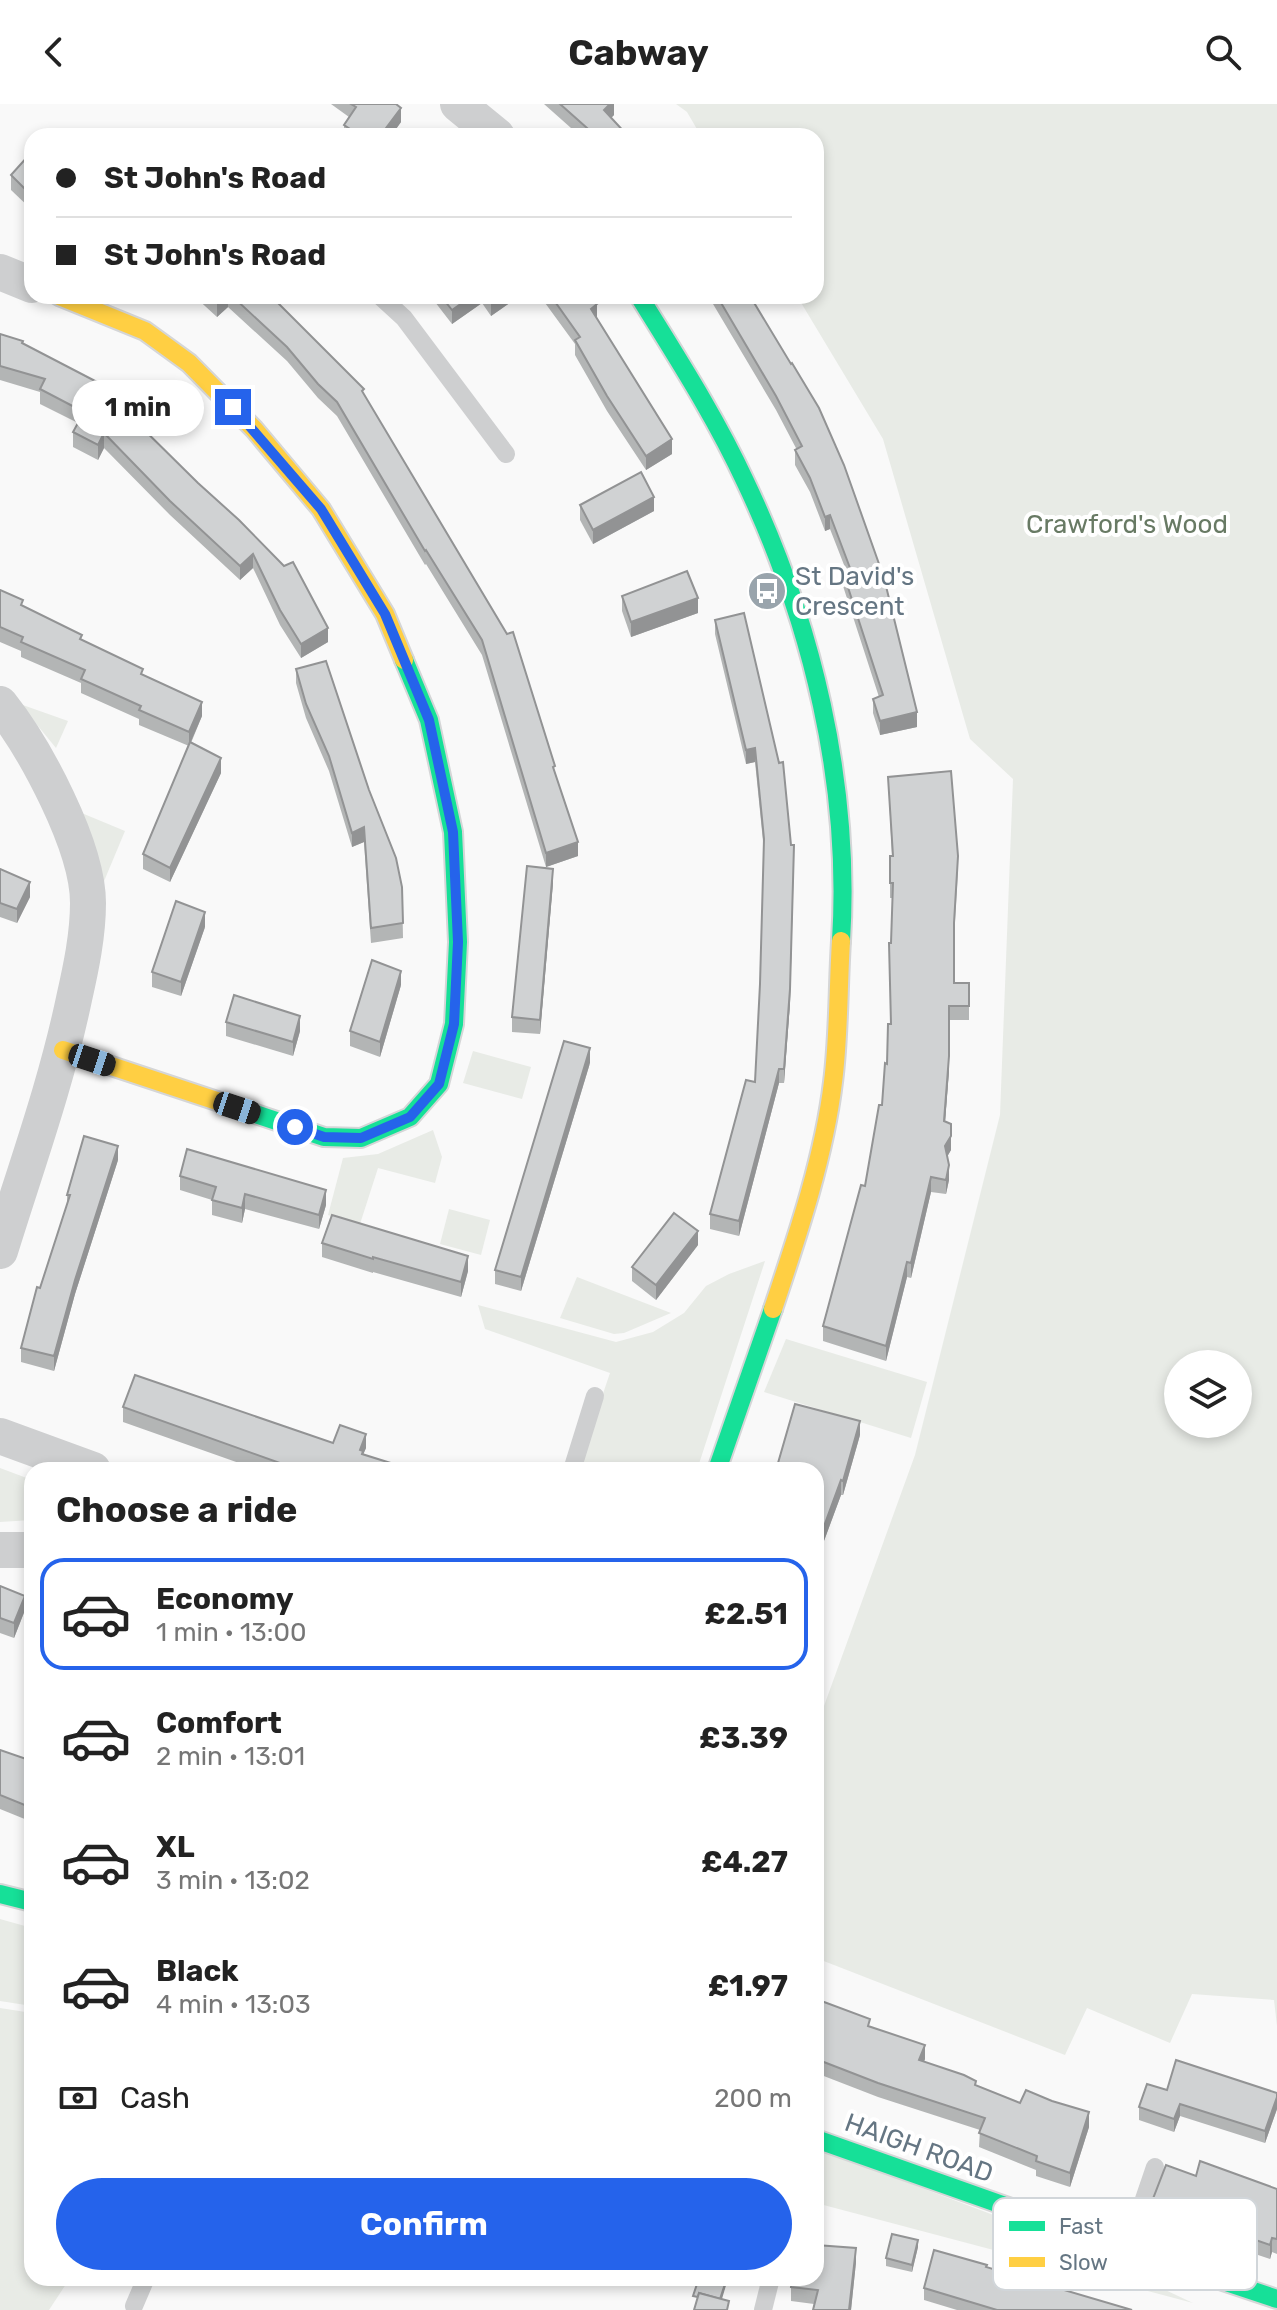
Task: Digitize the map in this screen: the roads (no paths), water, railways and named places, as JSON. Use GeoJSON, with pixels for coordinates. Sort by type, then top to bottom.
{"type":"FeatureCollection","features":[{"type":"Feature","properties":{"kind":"street"},"geometry":{"type":"LineString","coordinates":[[458,104],[487,128]]}},
{"type":"Feature","properties":{"kind":"street"},"geometry":{"type":"LineString","coordinates":[[0,272],[24,282]]}},
{"type":"Feature","properties":{"kind":"street"},"geometry":{"type":"LineString","coordinates":[[63,1050],[324,1137],[361,1138],[410,1117],[439,1084],[454,1024],[458,942],[453,832],[429,720],[385,614],[321,509],[254,429],[189,363],[145,331],[79,304]]}},
{"type":"Feature","properties":{"kind":"street"},"geometry":{"type":"LineString","coordinates":[[644,304],[724,441],[756,506],[787,588],[815,683],[832,762],[842,857],[840,965],[832,1092],[815,1173],[792,1253],[720,1462]]}},
{"type":"Feature","properties":{"kind":"street"},"geometry":{"type":"LineString","coordinates":[[0,704],[35,755],[55,796],[84,872],[88,902],[81,965],[63,1050],[0,1251]]}},
{"type":"Feature","properties":{"kind":"street"},"geometry":{"type":"LineString","coordinates":[[0,1436],[71,1462]]}},
{"type":"Feature","properties":{"kind":"street"},"geometry":{"type":"LineString","coordinates":[[0,1550],[24,1550]]}},
{"type":"Feature","properties":{"kind":"street"},"geometry":{"type":"LineString","coordinates":[[0,1894],[24,1900]]}},
{"type":"Feature","properties":{"kind":"street","name":"HAIGH ROAD"},"geometry":{"type":"LineString","coordinates":[[824,2142],[993,2202]]}},
{"type":"Feature","properties":{"kind":"street","name":"HAIGH ROAD"},"geometry":{"type":"LineString","coordinates":[[1228,2290],[1253,2300]]}},
{"type":"Feature","properties":{"kind":"lane"},"geometry":{"type":"LineString","coordinates":[[389,304],[404,318],[506,454]]}},
{"type":"Feature","properties":{"kind":"lane"},"geometry":{"type":"LineString","coordinates":[[574,1462],[595,1396]]}},
{"type":"Feature","properties":{"kind":"lane"},"geometry":{"type":"LineString","coordinates":[[1144,2198],[1155,2167]]}},
{"type":"Feature","properties":{"kind":"lane"},"geometry":{"type":"LineString","coordinates":[[134,2306],[143,2286]]}},
{"type":"Feature","properties":{"kind":"lane"},"geometry":{"type":"LineString","coordinates":[[763,2310],[769,2286]]}},
{"type":"Feature","properties":{"kind":"place","name":"St David's Crescent"},"geometry":{"type":"Point","coordinates":[767,591]}},
{"type":"Feature","properties":{"kind":"park label","name":"Crawford's Wood"},"geometry":{"type":"Point","coordinates":[1127,524]}}]}
